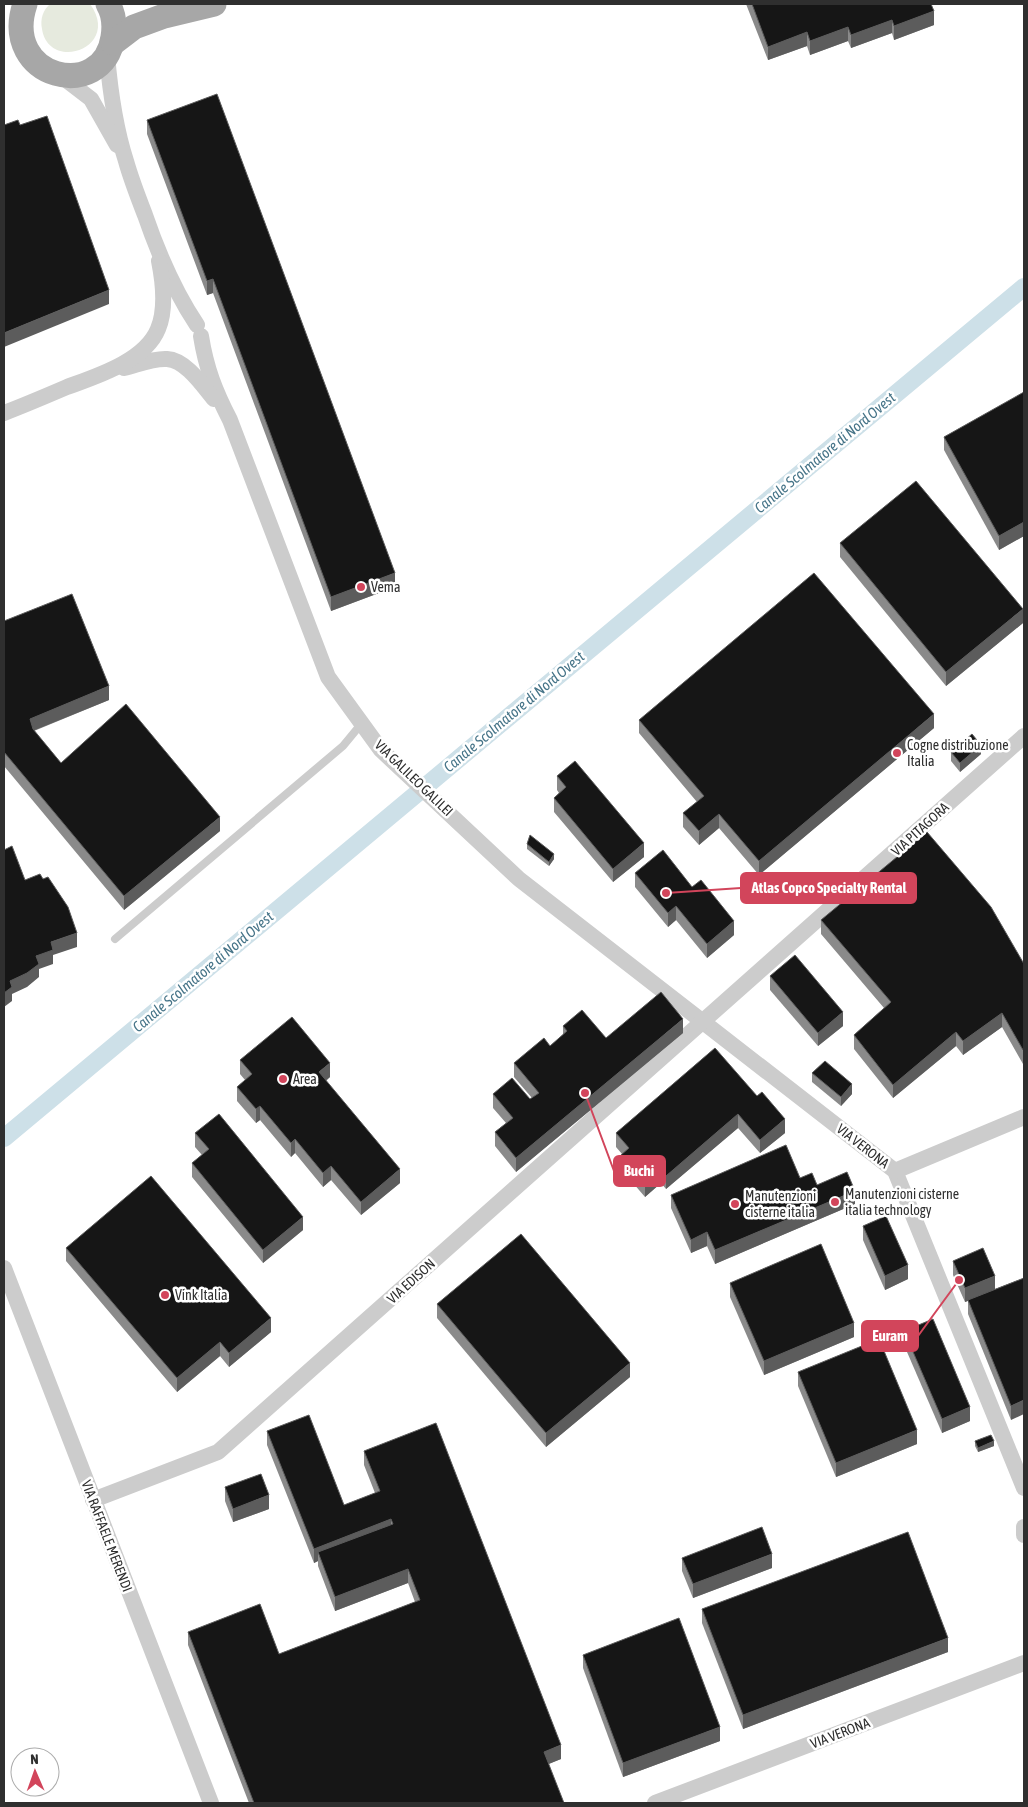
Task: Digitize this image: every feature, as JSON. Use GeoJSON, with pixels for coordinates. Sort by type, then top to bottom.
{"type":"FeatureCollection","features":[{"type":"Feature","properties":{"kind":"main road"},"geometry":{"type":"LineString","coordinates":[[4,21],[25,4]]}},
{"type":"Feature","properties":{"kind":"main road"},"geometry":{"type":"LineString","coordinates":[[25,4],[20,16],[21,44],[16,54],[42,69],[61,76],[74,76],[87,72],[98,65],[110,49],[134,27],[164,16],[214,4]]}},
{"type":"Feature","properties":{"kind":"main road"},"geometry":{"type":"LineString","coordinates":[[108,4],[115,27],[110,49]]}},
{"type":"Feature","properties":{"kind":"street","name":"VIA GALILEO GALILEI"},"geometry":{"type":"LineString","coordinates":[[110,49],[110,92],[125,160],[152,235],[177,290],[199,330],[208,370],[216,393],[230,420],[328,677],[381,750],[519,879],[704,1021]]}},
{"type":"Feature","properties":{"kind":"street","name":"VIA GALILEO GALILEI"},"geometry":{"type":"LineString","coordinates":[[61,76],[91,99],[125,160]]}},
{"type":"Feature","properties":{"kind":"street","name":"VIA GALILEO GALILEI"},"geometry":{"type":"LineString","coordinates":[[152,235],[159,264],[162,294],[162,313],[158,331]]}},
{"type":"Feature","properties":{"kind":"street"},"geometry":{"type":"LineString","coordinates":[[4,413],[105,372],[142,351],[166,320],[177,316],[189,318],[199,330],[200,347],[194,355],[185,360],[157,360],[105,372]]}},
{"type":"Feature","properties":{"kind":"street"},"geometry":{"type":"LineString","coordinates":[[158,331],[156,340],[159,349],[172,360]]}},
{"type":"Feature","properties":{"kind":"street","name":"VIA GALILEO GALILEI"},"geometry":{"type":"LineString","coordinates":[[172,360],[178,362],[189,371],[230,420]]}},
{"type":"Feature","properties":{"kind":"street","name":"VIA PITAGORA"},"geometry":{"type":"LineString","coordinates":[[704,1021],[1024,736]]}},
{"type":"Feature","properties":{"kind":"street","name":"VIA VERONA"},"geometry":{"type":"LineString","coordinates":[[704,1021],[895,1171],[1024,1488]]}},
{"type":"Feature","properties":{"kind":"street","name":"VIA EDISON"},"geometry":{"type":"LineString","coordinates":[[93,1500],[218,1452],[704,1021]]}},
{"type":"Feature","properties":{"kind":"street"},"geometry":{"type":"LineString","coordinates":[[895,1171],[1024,1117]]}},
{"type":"Feature","properties":{"kind":"street","name":"VIA RAFFAELE MERENDI"},"geometry":{"type":"LineString","coordinates":[[4,1268],[211,1803]]}},
{"type":"Feature","properties":{"kind":"street"},"geometry":{"type":"LineString","coordinates":[[1024,1526],[1024,1535]]}},
{"type":"Feature","properties":{"kind":"street","name":"VIA VERONA"},"geometry":{"type":"LineString","coordinates":[[655,1803],[1024,1663]]}},
{"type":"Feature","properties":{"kind":"lane"},"geometry":{"type":"LineString","coordinates":[[115,939],[343,746],[362,723]]}},
{"type":"Feature","properties":{"kind":"shaded area"},"geometry":{"type":"Polygon","coordinates":[[[50,4],[90,4],[97,20],[97,33],[91,43],[81,49],[69,52],[57,50],[47,42],[41,22],[44,12],[50,4]]]}},
{"type":"Feature","properties":{"kind":"building"},"geometry":{"type":"Polygon","coordinates":[[[752,4],[931,4],[934,11],[894,26],[892,20],[851,35],[848,27],[810,41],[807,32],[768,47],[752,4]]]}},
{"type":"Feature","properties":{"kind":"building"},"geometry":{"type":"Polygon","coordinates":[[[217,94],[395,573],[331,597],[213,279],[207,281],[147,120],[217,94]]]}},
{"type":"Feature","properties":{"kind":"building"},"geometry":{"type":"Polygon","coordinates":[[[47,116],[109,290],[4,333],[4,125],[18,120],[20,125],[47,116]]]}},
{"type":"Feature","properties":{"kind":"building"},"geometry":{"type":"Polygon","coordinates":[[[1024,392],[1024,522],[999,536],[944,437],[1024,392]]]}},
{"type":"Feature","properties":{"kind":"building"},"geometry":{"type":"Polygon","coordinates":[[[916,481],[1023,609],[946,672],[840,543],[916,481]]]}},
{"type":"Feature","properties":{"kind":"building"},"geometry":{"type":"Polygon","coordinates":[[[814,573],[934,714],[759,861],[719,814],[699,831],[683,813],[704,796],[639,720],[814,573]]]}},
{"type":"Feature","properties":{"kind":"building"},"geometry":{"type":"Polygon","coordinates":[[[72,594],[109,686],[30,719],[33,729],[61,763],[126,704],[220,817],[124,896],[4,752],[4,621],[72,594]]]}},
{"type":"Feature","properties":{"kind":"building"},"geometry":{"type":"Polygon","coordinates":[[[972,734],[981,745],[960,763],[951,752],[972,734]]]}},
{"type":"Feature","properties":{"kind":"building"},"geometry":{"type":"Polygon","coordinates":[[[575,761],[644,843],[613,869],[554,798],[566,787],[557,776],[575,761]]]}},
{"type":"Feature","properties":{"kind":"building"},"geometry":{"type":"Polygon","coordinates":[[[927,832],[991,907],[1024,964],[1024,1050],[1002,1013],[963,1041],[956,1032],[893,1085],[854,1035],[891,1002],[821,920],[927,832]]]}},
{"type":"Feature","properties":{"kind":"building"},"geometry":{"type":"Polygon","coordinates":[[[530,835],[554,854],[549,862],[527,844],[530,835]]]}},
{"type":"Feature","properties":{"kind":"building"},"geometry":{"type":"Polygon","coordinates":[[[12,846],[25,880],[40,874],[43,879],[48,877],[68,907],[77,933],[51,942],[53,950],[36,956],[39,964],[27,973],[10,981],[12,987],[4,993],[4,850],[12,846]]]}},
{"type":"Feature","properties":{"kind":"building"},"geometry":{"type":"Polygon","coordinates":[[[663,850],[692,887],[701,880],[734,921],[707,944],[676,906],[668,913],[635,873],[663,850]]]}},
{"type":"Feature","properties":{"kind":"building"},"geometry":{"type":"Polygon","coordinates":[[[795,955],[843,1012],[818,1033],[770,976],[795,955]]]}},
{"type":"Feature","properties":{"kind":"building"},"geometry":{"type":"Polygon","coordinates":[[[661,992],[683,1019],[516,1158],[495,1132],[513,1118],[493,1094],[512,1078],[530,1099],[539,1093],[514,1063],[544,1038],[550,1046],[567,1031],[563,1026],[582,1010],[606,1038],[661,992]]]}},
{"type":"Feature","properties":{"kind":"building"},"geometry":{"type":"Polygon","coordinates":[[[292,1017],[330,1063],[319,1072],[400,1169],[361,1202],[331,1166],[323,1173],[295,1139],[291,1143],[260,1106],[256,1109],[237,1087],[252,1074],[240,1060],[292,1017]]]}},
{"type":"Feature","properties":{"kind":"building"},"geometry":{"type":"Polygon","coordinates":[[[715,1048],[757,1096],[762,1092],[785,1119],[760,1140],[738,1114],[666,1176],[661,1169],[645,1183],[621,1155],[629,1148],[616,1133],[715,1048]]]}},
{"type":"Feature","properties":{"kind":"building"},"geometry":{"type":"Polygon","coordinates":[[[825,1061],[852,1084],[841,1097],[812,1073],[825,1061]]]}},
{"type":"Feature","properties":{"kind":"building"},"geometry":{"type":"Polygon","coordinates":[[[219,1114],[303,1217],[263,1250],[192,1163],[209,1149],[195,1133],[219,1114]]]}},
{"type":"Feature","properties":{"kind":"building"},"geometry":{"type":"Polygon","coordinates":[[[786,1145],[800,1178],[812,1173],[817,1185],[847,1172],[855,1191],[715,1250],[707,1232],[691,1240],[671,1195],[786,1145]]]}},
{"type":"Feature","properties":{"kind":"building"},"geometry":{"type":"Polygon","coordinates":[[[151,1176],[271,1318],[229,1353],[220,1342],[177,1378],[66,1248],[151,1176]]]}},
{"type":"Feature","properties":{"kind":"building"},"geometry":{"type":"Polygon","coordinates":[[[886,1216],[908,1265],[885,1276],[863,1226],[886,1216]]]}},
{"type":"Feature","properties":{"kind":"building"},"geometry":{"type":"Polygon","coordinates":[[[521,1234],[630,1363],[546,1433],[437,1304],[521,1234]]]}},
{"type":"Feature","properties":{"kind":"building"},"geometry":{"type":"Polygon","coordinates":[[[821,1244],[854,1323],[764,1361],[730,1283],[821,1244]]]}},
{"type":"Feature","properties":{"kind":"building"},"geometry":{"type":"Polygon","coordinates":[[[983,1248],[995,1276],[965,1288],[953,1261],[983,1248]]]}},
{"type":"Feature","properties":{"kind":"building"},"geometry":{"type":"Polygon","coordinates":[[[1024,1278],[1024,1400],[1011,1406],[968,1300],[1024,1278]]]}},
{"type":"Feature","properties":{"kind":"building"},"geometry":{"type":"Polygon","coordinates":[[[933,1319],[970,1407],[942,1419],[904,1331],[933,1319]]]}},
{"type":"Feature","properties":{"kind":"building"},"geometry":{"type":"Polygon","coordinates":[[[879,1339],[917,1430],[836,1463],[798,1372],[879,1339]]]}},
{"type":"Feature","properties":{"kind":"building"},"geometry":{"type":"Polygon","coordinates":[[[309,1415],[344,1505],[380,1491],[364,1451],[436,1423],[561,1745],[544,1752],[564,1803],[254,1803],[188,1632],[260,1604],[279,1654],[420,1600],[408,1569],[335,1597],[318,1552],[393,1524],[391,1519],[314,1549],[267,1431],[309,1415]]]}},
{"type":"Feature","properties":{"kind":"building"},"geometry":{"type":"Polygon","coordinates":[[[991,1435],[994,1441],[978,1448],[975,1441],[991,1435]]]}},
{"type":"Feature","properties":{"kind":"building"},"geometry":{"type":"Polygon","coordinates":[[[261,1474],[269,1495],[233,1509],[225,1487],[261,1474]]]}},
{"type":"Feature","properties":{"kind":"building"},"geometry":{"type":"Polygon","coordinates":[[[762,1527],[772,1554],[693,1584],[682,1558],[762,1527]]]}},
{"type":"Feature","properties":{"kind":"building"},"geometry":{"type":"Polygon","coordinates":[[[908,1532],[948,1638],[743,1715],[702,1609],[908,1532]]]}},
{"type":"Feature","properties":{"kind":"building"},"geometry":{"type":"Polygon","coordinates":[[[679,1618],[720,1727],[623,1763],[583,1655],[679,1618]]]}},
{"type":"Feature","properties":{"kind":"waterway","name":"Canale Scolmatore di Nord Ovest"},"geometry":{"type":"LineString","coordinates":[[4,1138],[1024,287]]}},
{"type":"Feature","properties":{"kind":"place","name":"Vema"},"geometry":{"type":"Point","coordinates":[361,587]}},
{"type":"Feature","properties":{"kind":"place","name":"Cogne distribuzione Italia"},"geometry":{"type":"Point","coordinates":[897,753]}},
{"type":"Feature","properties":{"kind":"place","name":"Atlas Copco Specialty Rental"},"geometry":{"type":"Point","coordinates":[666,893]}},
{"type":"Feature","properties":{"kind":"place","name":"Area"},"geometry":{"type":"Point","coordinates":[283,1079]}},
{"type":"Feature","properties":{"kind":"place","name":"Buchi"},"geometry":{"type":"Point","coordinates":[585,1093]}},
{"type":"Feature","properties":{"kind":"place","name":"Manutenzioni cisterne italia technology"},"geometry":{"type":"Point","coordinates":[835,1202]}},
{"type":"Feature","properties":{"kind":"place","name":"Manutenzioni cisterne italia"},"geometry":{"type":"Point","coordinates":[735,1204]}},
{"type":"Feature","properties":{"kind":"place","name":"Euram"},"geometry":{"type":"Point","coordinates":[959,1280]}},
{"type":"Feature","properties":{"kind":"place","name":"Vink Italia"},"geometry":{"type":"Point","coordinates":[165,1295]}}]}
